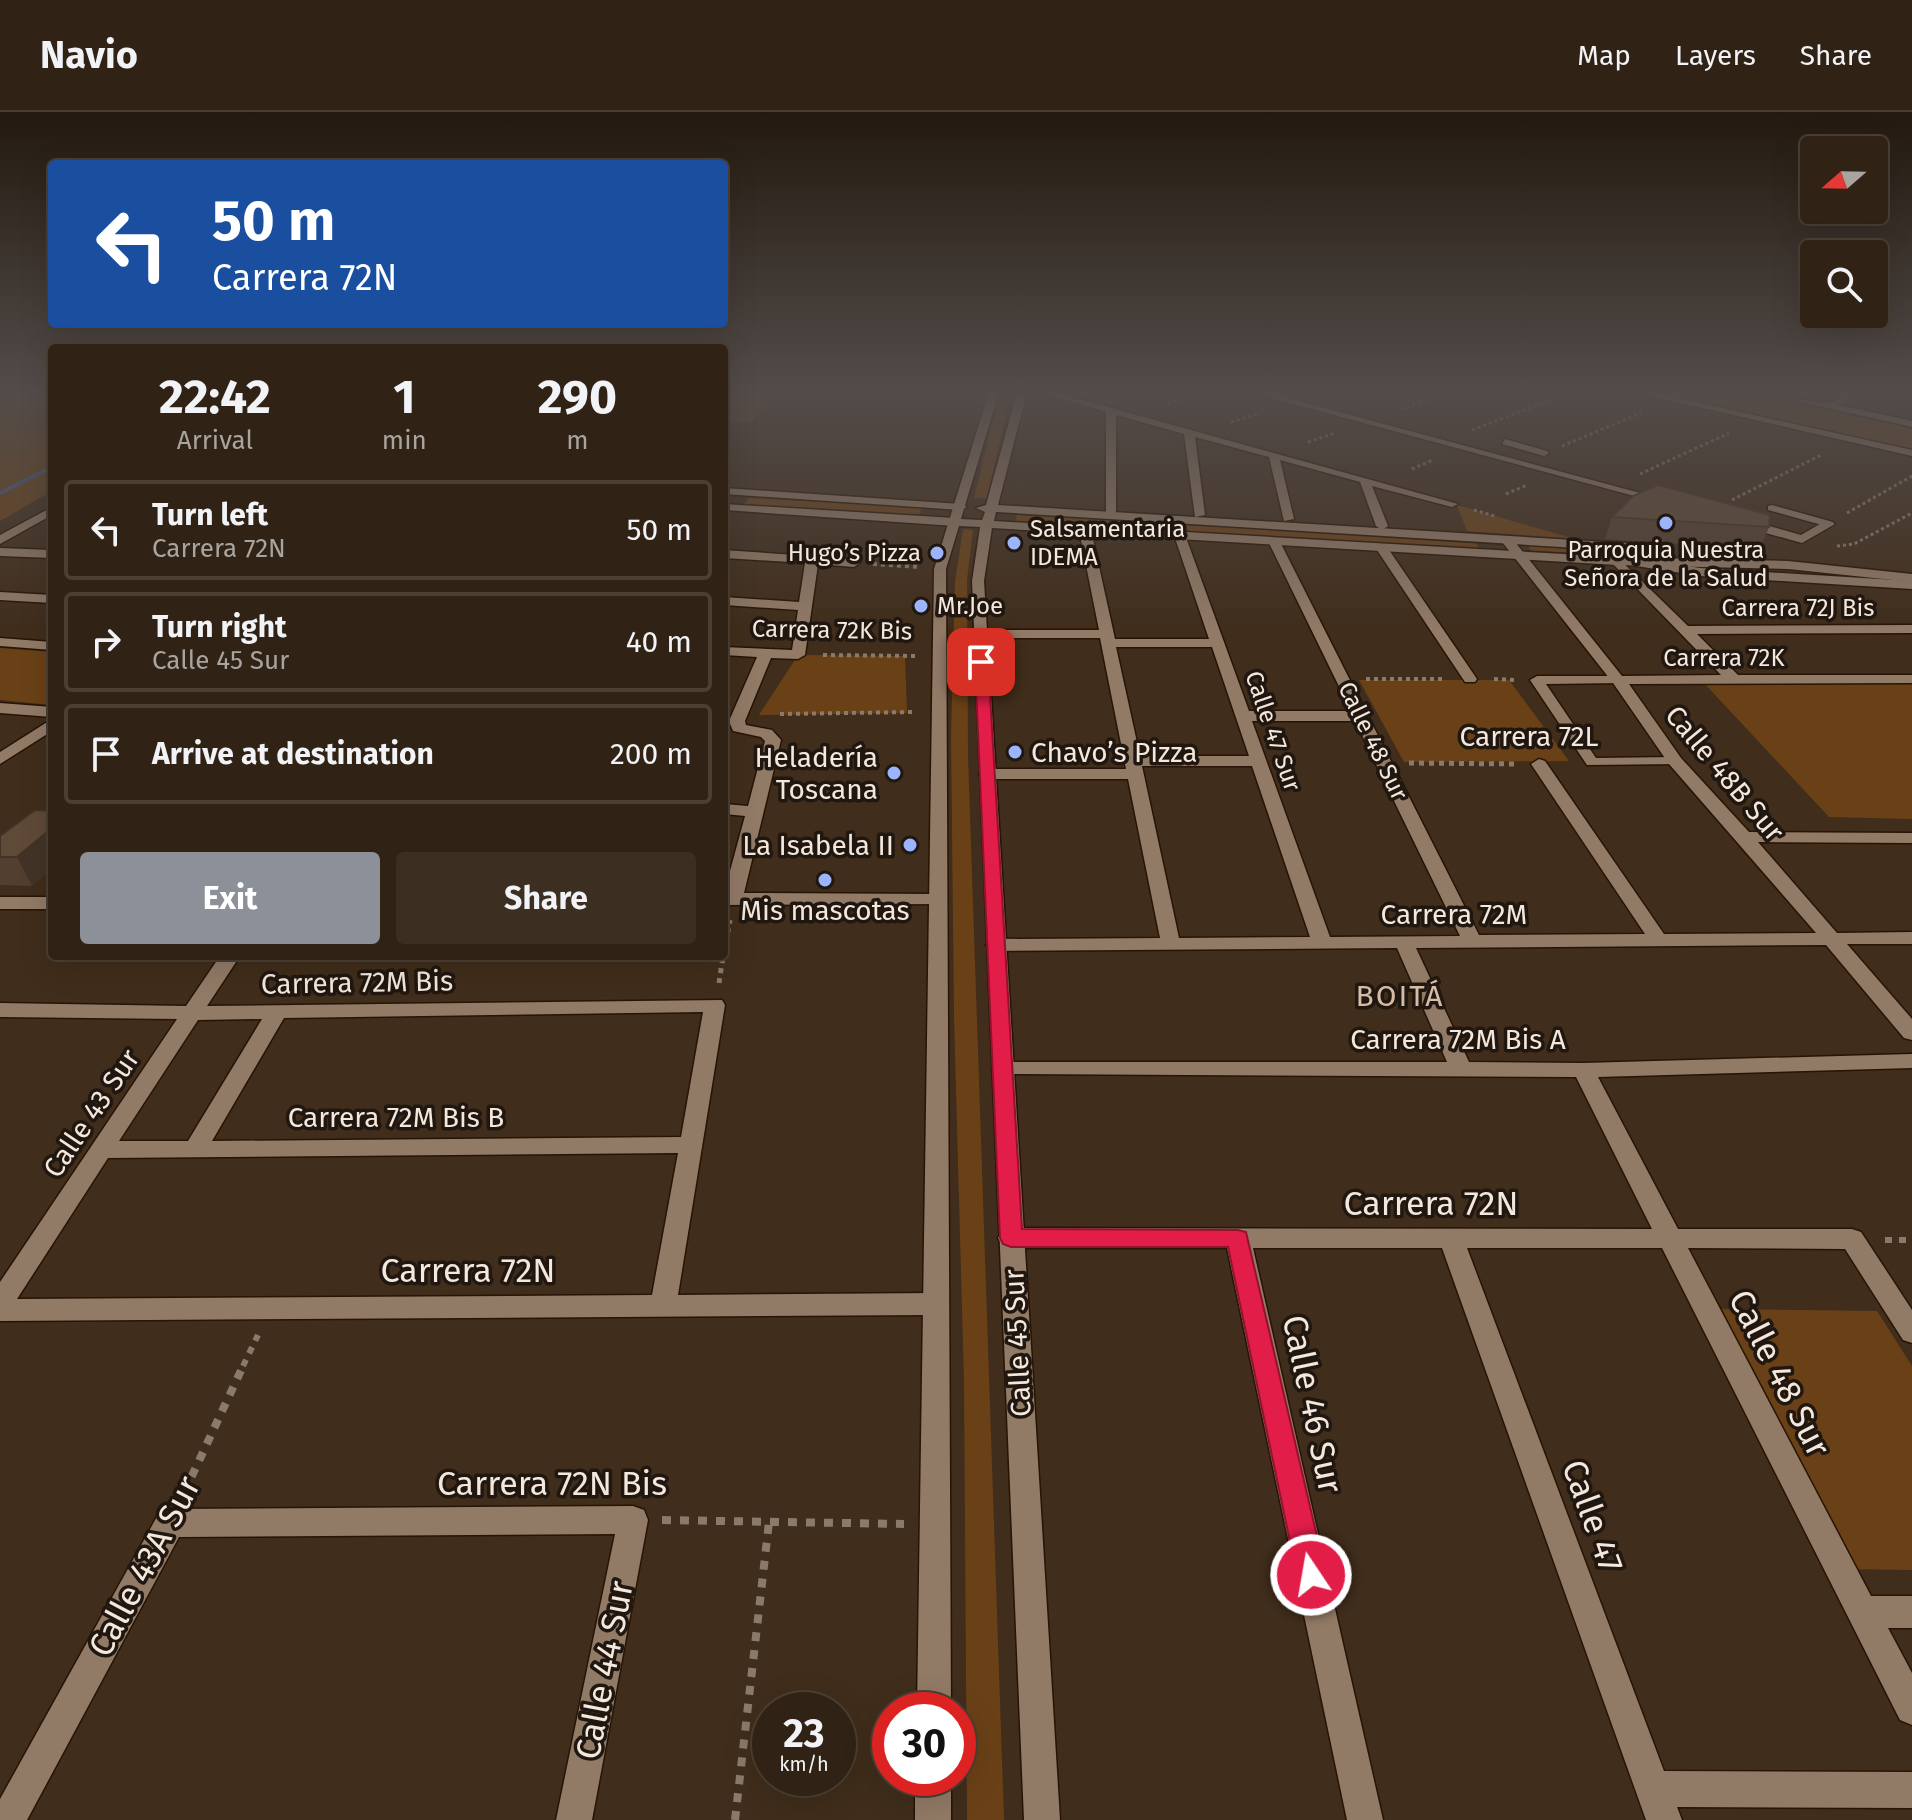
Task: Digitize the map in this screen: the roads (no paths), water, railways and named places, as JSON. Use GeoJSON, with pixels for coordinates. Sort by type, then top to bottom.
{"type":"FeatureCollection","features":[{"type":"Feature","properties":{"kind":"street"},"geometry":{"type":"LineString","coordinates":[[934,1692],[940,569],[970,472]]}},
{"type":"Feature","properties":{"kind":"street","name":"Calle 45 Sur"},"geometry":{"type":"LineString","coordinates":[[1001,472],[979,564],[980,634],[1042,1820]]}},
{"type":"Feature","properties":{"kind":"street"},"geometry":{"type":"LineString","coordinates":[[1110,472],[1110,516]]}},
{"type":"Feature","properties":{"kind":"street"},"geometry":{"type":"LineString","coordinates":[[1194,472],[1199,515]]}},
{"type":"Feature","properties":{"kind":"street"},"geometry":{"type":"LineString","coordinates":[[1278,472],[1288,519]]}},
{"type":"Feature","properties":{"kind":"street"},"geometry":{"type":"LineString","coordinates":[[1337,472],[1452,504]]}},
{"type":"Feature","properties":{"kind":"street"},"geometry":{"type":"LineString","coordinates":[[1552,472],[1707,513]]}},
{"type":"Feature","properties":{"kind":"street"},"geometry":{"type":"LineString","coordinates":[[1364,479],[1382,526]]}},
{"type":"Feature","properties":{"kind":"street"},"geometry":{"type":"LineString","coordinates":[[728,494],[990,516],[1110,516],[1803,557],[1886,570],[1912,578]]}},
{"type":"Feature","properties":{"kind":"street"},"geometry":{"type":"LineString","coordinates":[[728,507],[958,514]]}},
{"type":"Feature","properties":{"kind":"street"},"geometry":{"type":"LineString","coordinates":[[0,540],[48,512]]}},
{"type":"Feature","properties":{"kind":"street"},"geometry":{"type":"LineString","coordinates":[[990,516],[1085,530],[1518,556],[1912,570]]}},
{"type":"Feature","properties":{"kind":"street"},"geometry":{"type":"LineString","coordinates":[[1734,520],[1802,539],[1829,524]]}},
{"type":"Feature","properties":{"kind":"street"},"geometry":{"type":"LineString","coordinates":[[1085,530],[1171,944]]}},
{"type":"Feature","properties":{"kind":"street","name":"Calle 47 Sur"},"geometry":{"type":"LineString","coordinates":[[1180,535],[1322,942]]}},
{"type":"Feature","properties":{"kind":"street","name":"Calle 48B Sur"},"geometry":{"type":"LineString","coordinates":[[1507,540],[1618,680],[1675,761],[1912,1033]]}},
{"type":"Feature","properties":{"kind":"street","name":"Calle 48 Sur"},"geometry":{"type":"LineString","coordinates":[[1274,541],[1472,941]]}},
{"type":"Feature","properties":{"kind":"street"},"geometry":{"type":"LineString","coordinates":[[1381,547],[1470,679]]}},
{"type":"Feature","properties":{"kind":"street"},"geometry":{"type":"LineString","coordinates":[[0,552],[48,554]]}},
{"type":"Feature","properties":{"kind":"street"},"geometry":{"type":"LineString","coordinates":[[728,554],[854,563]]}},
{"type":"Feature","properties":{"kind":"street"},"geometry":{"type":"LineString","coordinates":[[728,601],[804,606],[812,560]]}},
{"type":"Feature","properties":{"kind":"street"},"geometry":{"type":"LineString","coordinates":[[1617,561],[1734,680]]}},
{"type":"Feature","properties":{"kind":"street"},"geometry":{"type":"LineString","coordinates":[[1634,562],[1700,572],[1912,585]]}},
{"type":"Feature","properties":{"kind":"street"},"geometry":{"type":"LineString","coordinates":[[0,596],[48,599]]}},
{"type":"Feature","properties":{"kind":"street","name":"Carrera 72K Bis"},"geometry":{"type":"LineString","coordinates":[[728,651],[798,655],[804,606]]}},
{"type":"Feature","properties":{"kind":"street","name":"Carrera 72J Bis"},"geometry":{"type":"LineString","coordinates":[[1685,630],[1912,629]]}},
{"type":"Feature","properties":{"kind":"street"},"geometry":{"type":"LineString","coordinates":[[980,634],[1216,643]]}},
{"type":"Feature","properties":{"kind":"street"},"geometry":{"type":"LineString","coordinates":[[0,642],[48,646]]}},
{"type":"Feature","properties":{"kind":"street"},"geometry":{"type":"LineString","coordinates":[[766,653],[737,721],[739,728],[766,733],[773,740],[729,899],[938,900]]}},
{"type":"Feature","properties":{"kind":"street","name":"Carrera 72K"},"geometry":{"type":"LineString","coordinates":[[1618,680],[1912,679]]}},
{"type":"Feature","properties":{"kind":"street"},"geometry":{"type":"LineString","coordinates":[[0,708],[48,712]]}},
{"type":"Feature","properties":{"kind":"street"},"geometry":{"type":"LineString","coordinates":[[1242,716],[1360,716]]}},
{"type":"Feature","properties":{"kind":"street"},"geometry":{"type":"LineString","coordinates":[[0,759],[48,727]]}},
{"type":"Feature","properties":{"kind":"street"},"geometry":{"type":"LineString","coordinates":[[987,774],[1258,761]]}},
{"type":"Feature","properties":{"kind":"street"},"geometry":{"type":"LineString","coordinates":[[1539,764],[1659,941]]}},
{"type":"Feature","properties":{"kind":"street"},"geometry":{"type":"LineString","coordinates":[[728,809],[755,812]]}},
{"type":"Feature","properties":{"kind":"street"},"geometry":{"type":"LineString","coordinates":[[1744,837],[1912,838]]}},
{"type":"Feature","properties":{"kind":"street"},"geometry":{"type":"LineString","coordinates":[[0,903],[48,903]]}},
{"type":"Feature","properties":{"kind":"street","name":"Carrera 72M"},"geometry":{"type":"LineString","coordinates":[[996,945],[1912,938]]}},
{"type":"Feature","properties":{"kind":"street"},"geometry":{"type":"LineString","coordinates":[[1404,942],[1461,1069]]}},
{"type":"Feature","properties":{"kind":"street","name":"Calle 43 Sur"},"geometry":{"type":"LineString","coordinates":[[0,1303],[228,960]]}},
{"type":"Feature","properties":{"kind":"street","name":"Carrera 72M Bis"},"geometry":{"type":"LineString","coordinates":[[0,1010],[195,1013],[715,1005],[690,1145]]}},
{"type":"Feature","properties":{"kind":"street"},"geometry":{"type":"LineString","coordinates":[[196,1148],[278,1010]]}},
{"type":"Feature","properties":{"kind":"street","name":"Carrera 72M Bis A"},"geometry":{"type":"LineString","coordinates":[[1003,1069],[1583,1070],[1912,1061]]}},
{"type":"Feature","properties":{"kind":"street","name":"Calle 48 Sur"},"geometry":{"type":"LineString","coordinates":[[1583,1070],[1912,1708]]}},
{"type":"Feature","properties":{"kind":"street"},"geometry":{"type":"LineString","coordinates":[[663,1306],[690,1145]]}},
{"type":"Feature","properties":{"kind":"street","name":"Carrera 72M Bis B"},"geometry":{"type":"LineString","coordinates":[[103,1150],[690,1145]]}},
{"type":"Feature","properties":{"kind":"street","name":"Carrera 72N"},"geometry":{"type":"LineString","coordinates":[[1011,1238],[1852,1239],[1912,1332]]}},
{"type":"Feature","properties":{"kind":"street","name":"Calle 46 Sur"},"geometry":{"type":"LineString","coordinates":[[1238,1239],[1365,1820]]}},
{"type":"Feature","properties":{"kind":"street","name":"Calle 47"},"geometry":{"type":"LineString","coordinates":[[1451,1239],[1658,1804]]}},
{"type":"Feature","properties":{"kind":"street","name":"Carrera 72N"},"geometry":{"type":"LineString","coordinates":[[0,1310],[936,1304]]}},
{"type":"Feature","properties":{"kind":"street","name":"Carrera 72N Bis"},"geometry":{"type":"LineString","coordinates":[[170,1523],[633,1520]]}},
{"type":"Feature","properties":{"kind":"street","name":"Calle 44 Sur"},"geometry":{"type":"LineString","coordinates":[[574,1820],[633,1520]]}},
{"type":"Feature","properties":{"kind":"street","name":"Calle 43A Sur"},"geometry":{"type":"LineString","coordinates":[[8,1820],[170,1523]]}},
{"type":"Feature","properties":{"kind":"street"},"geometry":{"type":"LineString","coordinates":[[1862,1612],[1912,1612]]}},
{"type":"Feature","properties":{"kind":"street"},"geometry":{"type":"LineString","coordinates":[[1658,1804],[1912,1790]]}},
{"type":"Feature","properties":{"kind":"street"},"geometry":{"type":"LineString","coordinates":[[933,1796],[933,1820]]}},
{"type":"Feature","properties":{"kind":"lane"},"geometry":{"type":"LineString","coordinates":[[1772,508],[1829,524]]}},
{"type":"Feature","properties":{"kind":"lane","name":"Carrera 72K"},"geometry":{"type":"LineString","coordinates":[[1592,762],[1537,680],[1618,680]]}},
{"type":"Feature","properties":{"kind":"lane","name":"Carrera 72L"},"geometry":{"type":"LineString","coordinates":[[1592,762],[1675,761]]}},
{"type":"Feature","properties":{"kind":"waterway"},"geometry":{"type":"LineString","coordinates":[[0,493],[43,472]]}},
{"type":"Feature","properties":{"kind":"place","name":"Parroquia Nuestra Señora de la Salud"},"geometry":{"type":"Point","coordinates":[1666,523]}},
{"type":"Feature","properties":{"kind":"place","name":"Salsamentaria IDEMA"},"geometry":{"type":"Point","coordinates":[1014,543]}},
{"type":"Feature","properties":{"kind":"place","name":"Hugo’s Pizza"},"geometry":{"type":"Point","coordinates":[937,553]}},
{"type":"Feature","properties":{"kind":"place","name":"Mr.Joe"},"geometry":{"type":"Point","coordinates":[921,606]}},
{"type":"Feature","properties":{"kind":"place","name":"Chavo’s Pizza"},"geometry":{"type":"Point","coordinates":[1015,752]}},
{"type":"Feature","properties":{"kind":"place","name":"Heladería Toscana"},"geometry":{"type":"Point","coordinates":[894,773]}},
{"type":"Feature","properties":{"kind":"place","name":"La Isabela II"},"geometry":{"type":"Point","coordinates":[910,845]}},
{"type":"Feature","properties":{"kind":"place","name":"Mis mascotas"},"geometry":{"type":"Point","coordinates":[825,880]}},
{"type":"Feature","properties":{"kind":"district","name":"BOITÁ"},"geometry":{"type":"Point","coordinates":[1400,996]}}]}
